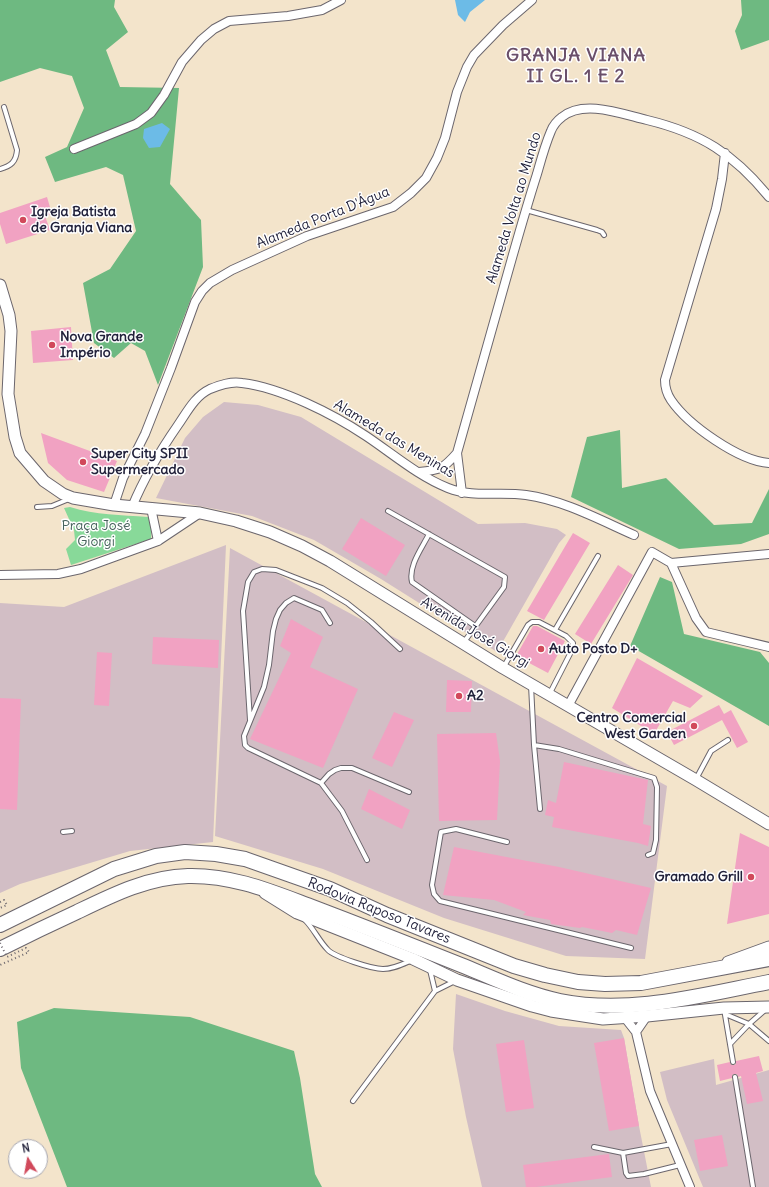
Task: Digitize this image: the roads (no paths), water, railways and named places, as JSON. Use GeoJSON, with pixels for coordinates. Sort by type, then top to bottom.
{"type":"FeatureCollection","features":[{"type":"Feature","properties":{"kind":"highway","name":"Rodovia Raposo Tavares"},"geometry":{"type":"LineString","coordinates":[[0,925],[114,869],[156,856],[185,852],[216,854],[244,859],[330,889],[387,915],[507,963],[545,975],[578,982],[604,984],[641,983],[769,959]]}},
{"type":"Feature","properties":{"kind":"highway","name":"Rodovia Raposo Tavares"},"geometry":{"type":"LineString","coordinates":[[0,948],[130,888],[156,880],[188,876],[221,878],[253,885],[410,944],[515,987],[560,1001],[591,1006],[624,1007],[655,1003],[769,982]]}},
{"type":"Feature","properties":{"kind":"street"},"geometry":{"type":"LineString","coordinates":[[74,148],[136,124],[151,113],[164,95],[182,62],[201,40],[214,29],[229,21],[288,16],[322,10],[341,0]]}},
{"type":"Feature","properties":{"kind":"street","name":"Alameda Porta D'Água"},"geometry":{"type":"LineString","coordinates":[[114,505],[123,478],[144,434],[171,368],[195,302],[202,291],[210,283],[232,270],[307,236],[393,206],[411,193],[426,178],[437,158],[445,138],[457,92],[467,67],[474,55],[503,25],[532,0]]}},
{"type":"Feature","properties":{"kind":"street","name":"Alameda Volta ao Mundo"},"geometry":{"type":"LineString","coordinates":[[462,493],[458,453],[526,210],[552,129],[561,117],[568,113],[588,108],[606,110],[662,123],[697,136],[725,153],[741,167],[769,197]]}},
{"type":"Feature","properties":{"kind":"street"},"geometry":{"type":"LineString","coordinates":[[725,153],[716,209],[665,380],[666,389],[670,399],[678,410],[702,431],[729,450],[750,459],[769,462]]}},
{"type":"Feature","properties":{"kind":"street","name":"Avenida José Giorgi"},"geometry":{"type":"LineString","coordinates":[[0,285],[9,315],[11,354],[8,394],[15,438],[20,453],[44,481],[63,494],[73,498],[132,507],[200,512],[236,521],[270,532],[302,546],[330,561],[462,644],[549,696],[696,780],[769,824]]}},
{"type":"Feature","properties":{"kind":"street","name":"Alameda das Meninas"},"geometry":{"type":"LineString","coordinates":[[132,507],[141,485],[196,399],[209,390],[226,383],[241,383],[285,394],[298,399],[354,428],[434,481],[462,493],[525,495],[545,499],[585,513],[634,535]]}},
{"type":"Feature","properties":{"kind":"street"},"geometry":{"type":"LineString","coordinates":[[419,472],[430,471],[446,466],[458,453]]}},
{"type":"Feature","properties":{"kind":"street"},"geometry":{"type":"LineString","coordinates":[[151,508],[158,541]]}},
{"type":"Feature","properties":{"kind":"street"},"geometry":{"type":"LineString","coordinates":[[0,575],[58,574],[81,569],[158,541],[200,512]]}},
{"type":"Feature","properties":{"kind":"street"},"geometry":{"type":"LineString","coordinates":[[568,706],[652,552],[672,563],[769,554]]}},
{"type":"Feature","properties":{"kind":"street"},"geometry":{"type":"LineString","coordinates":[[672,563],[696,618],[706,632],[769,647]]}},
{"type":"Feature","properties":{"kind":"street"},"geometry":{"type":"LineString","coordinates":[[253,885],[297,913],[413,959],[457,980],[532,1006],[551,1011],[603,1019],[769,1007]]}},
{"type":"Feature","properties":{"kind":"street"},"geometry":{"type":"LineString","coordinates":[[702,972],[769,947]]}},
{"type":"Feature","properties":{"kind":"street"},"geometry":{"type":"LineString","coordinates":[[636,1032],[647,1016]]}},
{"type":"Feature","properties":{"kind":"street"},"geometry":{"type":"LineString","coordinates":[[624,1018],[636,1032],[650,1091],[690,1187]]}},
{"type":"Feature","properties":{"kind":"lane"},"geometry":{"type":"LineString","coordinates":[[0,169],[8,167],[14,162],[16,156],[16,150],[4,107]]}},
{"type":"Feature","properties":{"kind":"lane"},"geometry":{"type":"LineString","coordinates":[[526,210],[597,230],[602,232],[604,235]]}},
{"type":"Feature","properties":{"kind":"lane"},"geometry":{"type":"LineString","coordinates":[[37,507],[52,506],[73,498]]}},
{"type":"Feature","properties":{"kind":"lane"},"geometry":{"type":"LineString","coordinates":[[388,511],[506,577],[504,587],[462,644]]}},
{"type":"Feature","properties":{"kind":"lane"},"geometry":{"type":"LineString","coordinates":[[429,534],[412,568],[410,576],[412,582],[475,626]]}},
{"type":"Feature","properties":{"kind":"lane"},"geometry":{"type":"LineString","coordinates":[[555,630],[598,556]]}},
{"type":"Feature","properties":{"kind":"lane"},"geometry":{"type":"LineString","coordinates":[[250,722],[243,611],[248,582],[254,572],[262,569],[276,570],[322,588],[347,603],[371,622],[400,649]]}},
{"type":"Feature","properties":{"kind":"lane"},"geometry":{"type":"LineString","coordinates":[[330,623],[322,610],[294,598],[286,603],[280,610],[273,631],[270,665],[264,687],[243,741],[248,748],[321,783],[342,811],[366,860]]}},
{"type":"Feature","properties":{"kind":"lane"},"geometry":{"type":"LineString","coordinates":[[503,668],[528,625],[532,622],[539,622],[566,636],[573,643],[573,648],[549,696]]}},
{"type":"Feature","properties":{"kind":"lane"},"geometry":{"type":"LineString","coordinates":[[531,685],[534,745],[540,809]]}},
{"type":"Feature","properties":{"kind":"lane"},"geometry":{"type":"LineString","coordinates":[[696,780],[711,751],[728,740]]}},
{"type":"Feature","properties":{"kind":"lane"},"geometry":{"type":"LineString","coordinates":[[534,745],[559,748],[654,778],[658,787],[656,840],[652,853],[648,856]]}},
{"type":"Feature","properties":{"kind":"lane"},"geometry":{"type":"LineString","coordinates":[[321,783],[335,770],[341,768],[352,768],[409,792]]}},
{"type":"Feature","properties":{"kind":"lane"},"geometry":{"type":"LineString","coordinates":[[508,842],[456,829],[441,832],[432,885],[434,894],[440,901],[631,948]]}},
{"type":"Feature","properties":{"kind":"lane"},"geometry":{"type":"LineString","coordinates":[[63,832],[72,831]]}},
{"type":"Feature","properties":{"kind":"lane"},"geometry":{"type":"LineString","coordinates":[[297,913],[309,924],[328,950],[334,955],[374,968],[382,969],[392,968],[413,959]]}},
{"type":"Feature","properties":{"kind":"lane"},"geometry":{"type":"LineString","coordinates":[[430,968],[435,991]]}},
{"type":"Feature","properties":{"kind":"lane"},"geometry":{"type":"LineString","coordinates":[[352,1101],[435,991],[457,980]]}},
{"type":"Feature","properties":{"kind":"lane"},"geometry":{"type":"LineString","coordinates":[[730,1044],[749,1024],[769,1007]]}},
{"type":"Feature","properties":{"kind":"lane"},"geometry":{"type":"LineString","coordinates":[[724,1011],[749,1024],[769,1041]]}},
{"type":"Feature","properties":{"kind":"lane"},"geometry":{"type":"LineString","coordinates":[[724,1011],[733,1062]]}},
{"type":"Feature","properties":{"kind":"lane"},"geometry":{"type":"LineString","coordinates":[[735,1078],[753,1187]]}},
{"type":"Feature","properties":{"kind":"lane"},"geometry":{"type":"LineString","coordinates":[[594,1146],[623,1153],[672,1144]]}},
{"type":"Feature","properties":{"kind":"lane"},"geometry":{"type":"LineString","coordinates":[[623,1153],[626,1173],[628,1176],[644,1174],[680,1165]]}},
{"type":"Feature","properties":{"kind":"water"},"geometry":{"type":"Polygon","coordinates":[[[455,0],[485,0],[470,12],[465,22],[458,15],[455,0]]]}},
{"type":"Feature","properties":{"kind":"water"},"geometry":{"type":"Polygon","coordinates":[[[162,123],[170,129],[160,147],[149,148],[143,138],[144,129],[162,123]]]}},
{"type":"Feature","properties":{"kind":"place","name":"Igreja Batista de Granja Viana"},"geometry":{"type":"Point","coordinates":[23,220]}},
{"type":"Feature","properties":{"kind":"place","name":"Nova Grande Império"},"geometry":{"type":"Point","coordinates":[52,345]}},
{"type":"Feature","properties":{"kind":"place","name":"Super City SPII Supermercado"},"geometry":{"type":"Point","coordinates":[83,462]}},
{"type":"Feature","properties":{"kind":"place","name":"Auto Posto D+"},"geometry":{"type":"Point","coordinates":[541,649]}},
{"type":"Feature","properties":{"kind":"place","name":"A2"},"geometry":{"type":"Point","coordinates":[459,696]}},
{"type":"Feature","properties":{"kind":"place","name":"Centro Comercial West Garden"},"geometry":{"type":"Point","coordinates":[694,726]}},
{"type":"Feature","properties":{"kind":"place","name":"Gramado Grill"},"geometry":{"type":"Point","coordinates":[751,877]}},
{"type":"Feature","properties":{"kind":"district","name":"GRANJA VIANA II GL. 1 E 2"},"geometry":{"type":"Point","coordinates":[576,66]}},
{"type":"Feature","properties":{"kind":"park label","name":"Praça José Giorgi"},"geometry":{"type":"Point","coordinates":[96,534]}}]}
